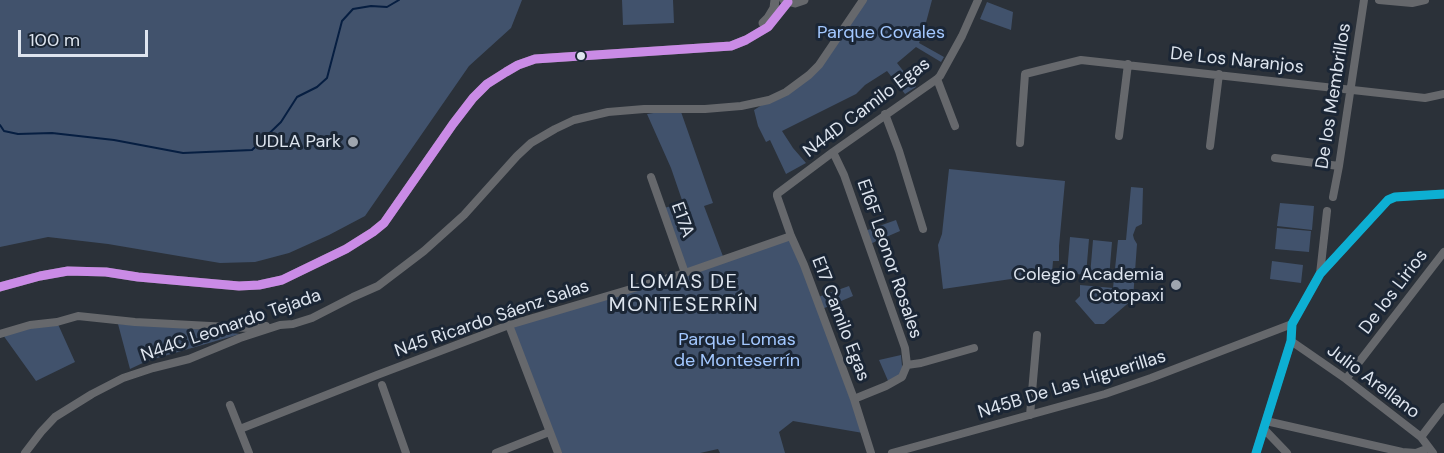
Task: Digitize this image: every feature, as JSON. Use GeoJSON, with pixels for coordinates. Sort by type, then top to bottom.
{"type":"FeatureCollection","features":[{"type":"Feature","properties":{"kind":"street"},"geometry":{"type":"LineString","coordinates":[[746,40],[768,18],[774,9],[775,0]]}},
{"type":"Feature","properties":{"kind":"street"},"geometry":{"type":"LineString","coordinates":[[0,287],[68,271],[106,272],[239,286],[282,280],[346,249],[379,228],[472,98],[487,84],[518,65],[535,59],[731,46],[768,27],[786,1],[795,3],[804,0]]}},
{"type":"Feature","properties":{"kind":"street","name":"N44C Leonardo Tejada"},"geometry":{"type":"LineString","coordinates":[[25,453],[55,417],[123,378],[189,359],[279,325],[293,324],[312,318],[378,286],[424,251],[464,215],[524,149],[555,129],[574,120],[608,112],[741,106],[769,100],[786,92],[819,65],[863,0]]}},
{"type":"Feature","properties":{"kind":"street","name":"N44D Camilo Egas"},"geometry":{"type":"LineString","coordinates":[[777,196],[832,152],[937,79],[962,36],[978,0]]}},
{"type":"Feature","properties":{"kind":"street","name":"De los Membrillos"},"geometry":{"type":"LineString","coordinates":[[1333,197],[1364,0]]}},
{"type":"Feature","properties":{"kind":"street"},"geometry":{"type":"LineString","coordinates":[[1379,0],[1412,3],[1425,0]]}},
{"type":"Feature","properties":{"kind":"street","name":"De Los Naranjos"},"geometry":{"type":"LineString","coordinates":[[1020,143],[1025,73],[1081,60],[1425,98],[1444,94]]}},
{"type":"Feature","properties":{"kind":"street"},"geometry":{"type":"LineString","coordinates":[[1119,136],[1128,64]]}},
{"type":"Feature","properties":{"kind":"street"},"geometry":{"type":"LineString","coordinates":[[1210,146],[1219,74]]}},
{"type":"Feature","properties":{"kind":"street"},"geometry":{"type":"LineString","coordinates":[[937,79],[955,126]]}},
{"type":"Feature","properties":{"kind":"street"},"geometry":{"type":"LineString","coordinates":[[885,114],[923,229]]}},
{"type":"Feature","properties":{"kind":"street","name":"E16F Leonor Rosales"},"geometry":{"type":"LineString","coordinates":[[832,152],[844,175],[905,348],[907,365],[902,377],[854,399]]}},
{"type":"Feature","properties":{"kind":"street"},"geometry":{"type":"LineString","coordinates":[[1275,158],[1339,166]]}},
{"type":"Feature","properties":{"kind":"street","name":"E17A"},"geometry":{"type":"LineString","coordinates":[[651,177],[684,273]]}},
{"type":"Feature","properties":{"kind":"street"},"geometry":{"type":"LineString","coordinates":[[1257,453],[1291,341],[1292,324],[1320,274],[1388,200],[1395,197],[1444,195]]}},
{"type":"Feature","properties":{"kind":"street","name":"E17 Camilo Egas"},"geometry":{"type":"LineString","coordinates":[[777,196],[854,399],[871,453]]}},
{"type":"Feature","properties":{"kind":"street"},"geometry":{"type":"LineString","coordinates":[[1320,274],[1327,211]]}},
{"type":"Feature","properties":{"kind":"street","name":"N45 Ricardo Sáenz Salas"},"geometry":{"type":"LineString","coordinates":[[240,429],[509,325],[684,273],[792,237]]}},
{"type":"Feature","properties":{"kind":"street","name":"De los Lirios"},"geometry":{"type":"LineString","coordinates":[[1346,380],[1444,252]]}},
{"type":"Feature","properties":{"kind":"street"},"geometry":{"type":"LineString","coordinates":[[0,334],[78,316],[135,322],[248,328],[279,325]]}},
{"type":"Feature","properties":{"kind":"street","name":"N45B De Las Higuerillas"},"geometry":{"type":"LineString","coordinates":[[892,453],[1105,394],[1292,324]]}},
{"type":"Feature","properties":{"kind":"street"},"geometry":{"type":"LineString","coordinates":[[509,325],[558,453]]}},
{"type":"Feature","properties":{"kind":"street"},"geometry":{"type":"LineString","coordinates":[[1030,415],[1037,335]]}},
{"type":"Feature","properties":{"kind":"street","name":"Julio Arellano"},"geometry":{"type":"LineString","coordinates":[[1291,341],[1421,436],[1431,450]]}},
{"type":"Feature","properties":{"kind":"street"},"geometry":{"type":"LineString","coordinates":[[907,365],[975,348]]}},
{"type":"Feature","properties":{"kind":"street"},"geometry":{"type":"LineString","coordinates":[[382,385],[406,453]]}},
{"type":"Feature","properties":{"kind":"street"},"geometry":{"type":"LineString","coordinates":[[230,405],[249,453]]}},
{"type":"Feature","properties":{"kind":"street"},"geometry":{"type":"LineString","coordinates":[[1421,436],[1444,407]]}},
{"type":"Feature","properties":{"kind":"street"},"geometry":{"type":"LineString","coordinates":[[1265,425],[1402,452],[1416,453],[1431,450]]}},
{"type":"Feature","properties":{"kind":"street"},"geometry":{"type":"LineString","coordinates":[[1265,425],[1287,453]]}},
{"type":"Feature","properties":{"kind":"street"},"geometry":{"type":"LineString","coordinates":[[496,453],[549,432]]}},
{"type":"Feature","properties":{"kind":"green space"},"geometry":{"type":"Polygon","coordinates":[[[0,0],[522,0],[511,28],[469,66],[365,216],[289,253],[255,262],[220,263],[108,244],[48,237],[0,247],[0,0]]]}},
{"type":"Feature","properties":{"kind":"green space"},"geometry":{"type":"Polygon","coordinates":[[[622,0],[673,0],[674,23],[623,25],[622,0]]]}},
{"type":"Feature","properties":{"kind":"green space","name":"Parque Covales"},"geometry":{"type":"Polygon","coordinates":[[[863,0],[932,0],[919,43],[944,57],[941,62],[916,47],[897,63],[916,87],[905,94],[887,71],[865,85],[856,94],[782,131],[806,163],[786,174],[770,140],[766,142],[758,126],[754,110],[809,75],[863,0]]]}},
{"type":"Feature","properties":{"kind":"green space"},"geometry":{"type":"Polygon","coordinates":[[[987,2],[1013,12],[1011,30],[980,19],[987,2]]]}},
{"type":"Feature","properties":{"kind":"green space","name":"Parque Lomas de Monteserrín"},"geometry":{"type":"Polygon","coordinates":[[[680,109],[713,203],[704,206],[724,259],[791,238],[863,433],[793,421],[779,432],[785,453],[720,453],[718,449],[700,453],[562,453],[509,325],[684,273],[664,208],[683,203],[671,168],[647,114],[680,109]]]}},
{"type":"Feature","properties":{"kind":"green space"},"geometry":{"type":"Polygon","coordinates":[[[949,169],[1065,181],[1059,261],[1053,261],[1052,273],[943,289],[938,245],[942,234],[949,169]]]}},
{"type":"Feature","properties":{"kind":"green space"},"geometry":{"type":"Polygon","coordinates":[[[1131,187],[1143,188],[1142,224],[1136,227],[1133,235],[1137,244],[1133,299],[1104,324],[1095,324],[1075,301],[1080,296],[1080,285],[1113,288],[1118,240],[1126,240],[1131,187]]]}},
{"type":"Feature","properties":{"kind":"green space"},"geometry":{"type":"Polygon","coordinates":[[[1280,203],[1314,206],[1312,230],[1277,226],[1280,203]]]}},
{"type":"Feature","properties":{"kind":"green space"},"geometry":{"type":"Polygon","coordinates":[[[896,220],[900,231],[870,244],[865,231],[896,220]]]}},
{"type":"Feature","properties":{"kind":"green space"},"geometry":{"type":"Polygon","coordinates":[[[1277,228],[1311,231],[1309,252],[1275,249],[1277,228]]]}},
{"type":"Feature","properties":{"kind":"green space"},"geometry":{"type":"Polygon","coordinates":[[[1070,237],[1089,239],[1086,275],[1067,273],[1070,237]]]}},
{"type":"Feature","properties":{"kind":"green space"},"geometry":{"type":"Polygon","coordinates":[[[1093,240],[1112,242],[1109,278],[1090,276],[1093,240]]]}},
{"type":"Feature","properties":{"kind":"green space"},"geometry":{"type":"Polygon","coordinates":[[[1272,261],[1303,265],[1301,283],[1270,279],[1272,261]]]}},
{"type":"Feature","properties":{"kind":"green space"},"geometry":{"type":"Polygon","coordinates":[[[849,286],[853,296],[822,309],[818,297],[849,286]]]}},
{"type":"Feature","properties":{"kind":"green space"},"geometry":{"type":"Polygon","coordinates":[[[57,322],[75,362],[36,381],[3,335],[57,322]]]}},
{"type":"Feature","properties":{"kind":"green space"},"geometry":{"type":"Polygon","coordinates":[[[118,324],[169,326],[240,334],[147,361],[130,369],[118,324]]]}},
{"type":"Feature","properties":{"kind":"green space"},"geometry":{"type":"Polygon","coordinates":[[[901,355],[903,376],[889,383],[879,360],[901,355]]]}},
{"type":"Feature","properties":{"kind":"waterway"},"geometry":{"type":"LineString","coordinates":[[0,125],[4,131],[18,134],[52,133],[114,140],[183,153],[252,150],[281,122],[297,97],[317,87],[327,78],[342,21],[353,9],[371,6],[387,7],[399,0]]}},
{"type":"Feature","properties":{"kind":"transit line"},"geometry":{"type":"LineString","coordinates":[[0,287],[68,271],[106,272],[239,286],[282,280],[346,249],[384,223],[473,98],[487,84],[518,65],[535,59],[731,46],[768,27],[788,2]]}},
{"type":"Feature","properties":{"kind":"transit line"},"geometry":{"type":"LineString","coordinates":[[1256,453],[1291,341],[1292,324],[1320,274],[1388,200],[1395,197],[1444,194]]}},
{"type":"Feature","properties":{"kind":"place","name":"UDLA Park"},"geometry":{"type":"Point","coordinates":[353,142]}},
{"type":"Feature","properties":{"kind":"place","name":"Colegio Academia Cotopaxi"},"geometry":{"type":"Point","coordinates":[1176,285]}},
{"type":"Feature","properties":{"kind":"district","name":"LOMAS DE MONTESERRÍN"},"geometry":{"type":"Point","coordinates":[684,294]}}]}
